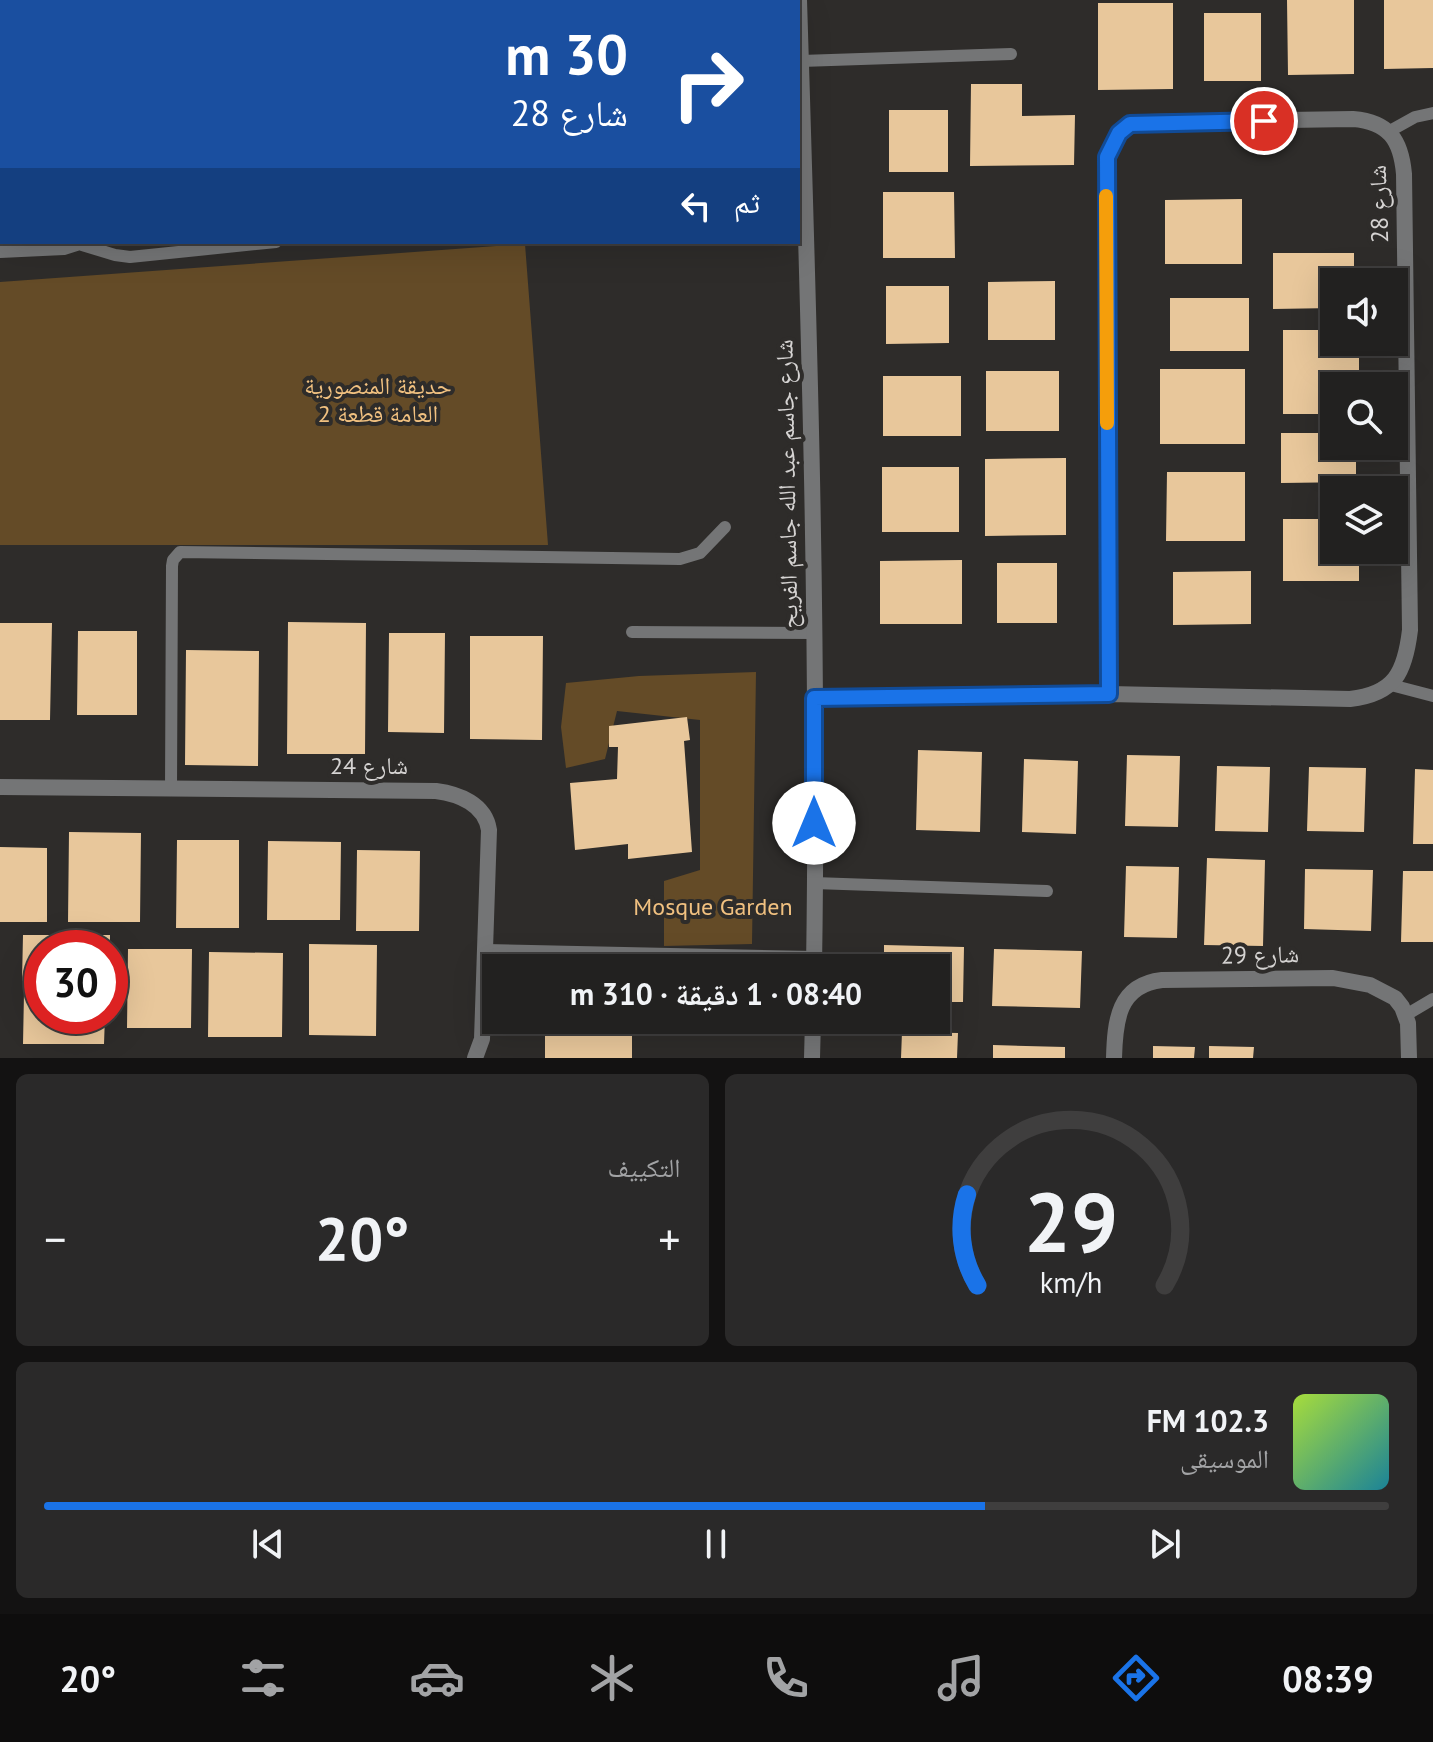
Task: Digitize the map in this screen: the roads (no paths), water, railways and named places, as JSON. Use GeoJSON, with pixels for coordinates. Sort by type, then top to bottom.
{"type":"FeatureCollection","features":[{"type":"Feature","properties":{"kind":"street","name":"شارع جاسم عبد الله جاسم الفريح"},"geometry":{"type":"LineString","coordinates":[[800,30],[814,698],[814,954]]}},
{"type":"Feature","properties":{"kind":"street","name":"شارع 28"},"geometry":{"type":"LineString","coordinates":[[1109,694],[1106,167],[1110,148],[1125,128],[1130,124],[1146,122],[1353,119],[1370,122],[1388,132],[1401,148],[1404,174],[1410,630],[1402,668],[1391,685]]}},
{"type":"Feature","properties":{"kind":"street"},"geometry":{"type":"LineString","coordinates":[[814,698],[1109,694],[1350,699],[1373,695],[1391,685]]}},
{"type":"Feature","properties":{"kind":"street","name":"شارع 24"},"geometry":{"type":"LineString","coordinates":[[0,787],[436,791],[458,796],[475,806],[488,822],[482,1039],[475,1058]]}},
{"type":"Feature","properties":{"kind":"street","name":"شارع 29"},"geometry":{"type":"LineString","coordinates":[[1114,1058],[1115,1031],[1121,1008],[1137,988],[1152,981],[1350,980],[1395,998],[1406,1015]]}},
{"type":"Feature","properties":{"kind":"street"},"geometry":{"type":"LineString","coordinates":[[1406,1015],[1409,1058]]}},
{"type":"Feature","properties":{"kind":"street"},"geometry":{"type":"LineString","coordinates":[[812,1058],[813,1034]]}},
{"type":"Feature","properties":{"kind":"lane"},"geometry":{"type":"LineString","coordinates":[[801,61],[1011,54]]}},
{"type":"Feature","properties":{"kind":"lane"},"geometry":{"type":"LineString","coordinates":[[1388,132],[1415,117],[1433,113]]}},
{"type":"Feature","properties":{"kind":"lane"},"geometry":{"type":"LineString","coordinates":[[0,252],[64,249],[81,244]]}},
{"type":"Feature","properties":{"kind":"lane"},"geometry":{"type":"LineString","coordinates":[[87,244],[130,257],[257,244]]}},
{"type":"Feature","properties":{"kind":"lane"},"geometry":{"type":"LineString","coordinates":[[171,789],[172,566],[180,552],[680,559],[700,553],[725,527]]}},
{"type":"Feature","properties":{"kind":"lane"},"geometry":{"type":"LineString","coordinates":[[632,632],[813,633]]}},
{"type":"Feature","properties":{"kind":"lane"},"geometry":{"type":"LineString","coordinates":[[1391,685],[1433,696]]}},
{"type":"Feature","properties":{"kind":"lane"},"geometry":{"type":"LineString","coordinates":[[814,883],[1047,891]]}},
{"type":"Feature","properties":{"kind":"lane"},"geometry":{"type":"LineString","coordinates":[[486,950],[595,954]]}},
{"type":"Feature","properties":{"kind":"lane"},"geometry":{"type":"LineString","coordinates":[[1406,1015],[1433,999]]}},
{"type":"Feature","properties":{"kind":"park label","name":"حديقة المنصورية العامة قطعة 2"},"geometry":{"type":"Point","coordinates":[378,400]}},
{"type":"Feature","properties":{"kind":"park label","name":"Mosque Garden"},"geometry":{"type":"Point","coordinates":[713,907]}}]}
